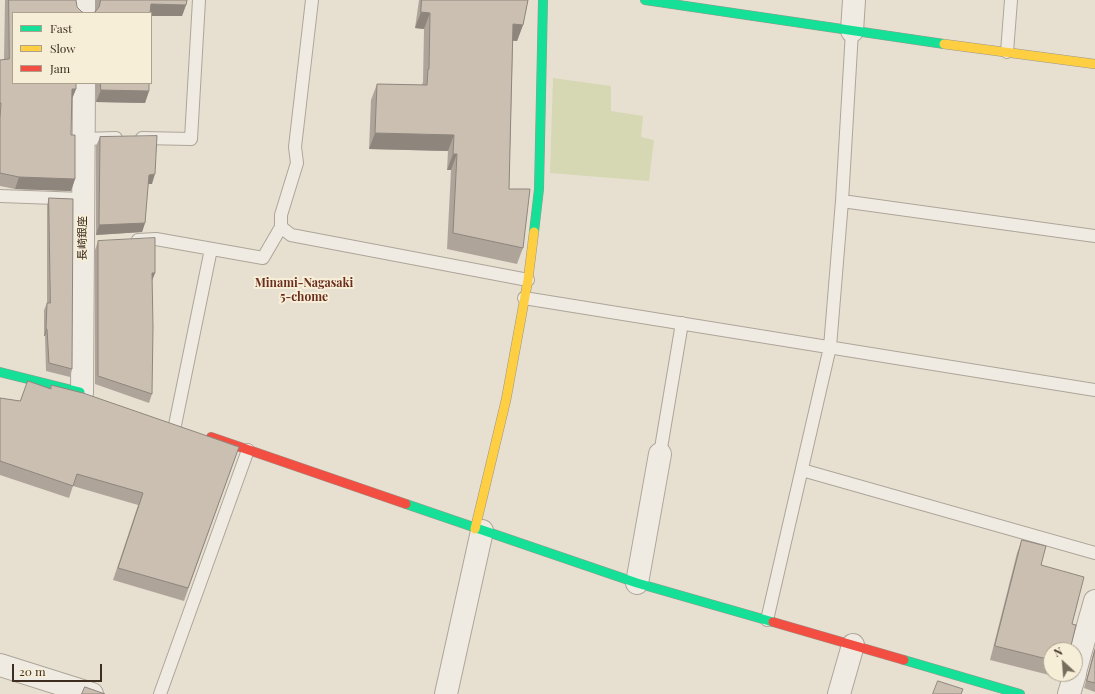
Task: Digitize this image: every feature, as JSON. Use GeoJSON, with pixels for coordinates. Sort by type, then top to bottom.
{"type":"FeatureCollection","features":[{"type":"Feature","properties":{"kind":"street"},"geometry":{"type":"LineString","coordinates":[[84,0],[84,12]]}},
{"type":"Feature","properties":{"kind":"street"},"geometry":{"type":"LineString","coordinates":[[451,693],[478,530],[506,400],[528,280],[539,189],[543,0]]}},
{"type":"Feature","properties":{"kind":"street"},"geometry":{"type":"LineString","coordinates":[[645,0],[852,31],[1095,64]]}},
{"type":"Feature","properties":{"kind":"street"},"geometry":{"type":"LineString","coordinates":[[852,31],[854,0]]}},
{"type":"Feature","properties":{"kind":"street","name":"長崎銀座"},"geometry":{"type":"LineString","coordinates":[[84,84],[83,199],[90,242],[86,394]]}},
{"type":"Feature","properties":{"kind":"street"},"geometry":{"type":"LineString","coordinates":[[0,372],[86,394]]}},
{"type":"Feature","properties":{"kind":"street"},"geometry":{"type":"LineString","coordinates":[[204,435],[478,530],[637,583],[1020,694]]}},
{"type":"Feature","properties":{"kind":"street"},"geometry":{"type":"LineString","coordinates":[[637,583],[660,454]]}},
{"type":"Feature","properties":{"kind":"street"},"geometry":{"type":"LineString","coordinates":[[1083,644],[1095,601]]}},
{"type":"Feature","properties":{"kind":"street"},"geometry":{"type":"LineString","coordinates":[[839,694],[853,645]]}},
{"type":"Feature","properties":{"kind":"street"},"geometry":{"type":"LineString","coordinates":[[0,665],[92,694]]}},
{"type":"Feature","properties":{"kind":"street"},"geometry":{"type":"LineString","coordinates":[[1069,694],[1072,682]]}},
{"type":"Feature","properties":{"kind":"lane"},"geometry":{"type":"LineString","coordinates":[[84,139],[160,137],[192,139],[199,0]]}},
{"type":"Feature","properties":{"kind":"lane"},"geometry":{"type":"LineString","coordinates":[[127,241],[156,239],[263,258],[281,227],[281,215],[298,163],[295,146],[312,0]]}},
{"type":"Feature","properties":{"kind":"lane"},"geometry":{"type":"LineString","coordinates":[[1007,52],[1011,0]]}},
{"type":"Feature","properties":{"kind":"lane"},"geometry":{"type":"LineString","coordinates":[[767,620],[830,347],[842,201],[852,31]]}},
{"type":"Feature","properties":{"kind":"lane"},"geometry":{"type":"LineString","coordinates":[[0,196],[83,199]]}},
{"type":"Feature","properties":{"kind":"lane"},"geometry":{"type":"LineString","coordinates":[[842,201],[1095,236]]}},
{"type":"Feature","properties":{"kind":"lane"},"geometry":{"type":"LineString","coordinates":[[281,227],[291,235],[528,280]]}},
{"type":"Feature","properties":{"kind":"lane"},"geometry":{"type":"LineString","coordinates":[[175,425],[211,249]]}},
{"type":"Feature","properties":{"kind":"lane"},"geometry":{"type":"LineString","coordinates":[[524,298],[1095,390]]}},
{"type":"Feature","properties":{"kind":"lane"},"geometry":{"type":"LineString","coordinates":[[660,454],[682,323]]}},
{"type":"Feature","properties":{"kind":"lane"},"geometry":{"type":"LineString","coordinates":[[160,694],[248,450]]}},
{"type":"Feature","properties":{"kind":"lane"},"geometry":{"type":"LineString","coordinates":[[802,470],[1095,553]]}},
{"type":"Feature","properties":{"kind":"green space"},"geometry":{"type":"Polygon","coordinates":[[[553,78],[611,86],[611,111],[643,116],[641,137],[654,140],[649,181],[550,173],[553,78]]]}},
{"type":"Feature","properties":{"kind":"building"},"geometry":{"type":"Polygon","coordinates":[[[9,0],[76,0],[77,7],[82,12],[12,12],[12,84],[76,84],[76,89],[72,89],[71,135],[75,135],[75,179],[19,177],[0,173],[0,60],[9,59],[9,0]]]}},
{"type":"Feature","properties":{"kind":"building"},"geometry":{"type":"Polygon","coordinates":[[[101,0],[187,0],[186,5],[151,4],[150,12],[95,12],[99,7],[101,0]]]}},
{"type":"Feature","properties":{"kind":"building"},"geometry":{"type":"Polygon","coordinates":[[[422,0],[528,0],[523,25],[513,24],[509,189],[530,189],[523,248],[453,233],[457,154],[453,154],[454,135],[375,133],[377,84],[427,85],[429,69],[430,13],[421,12],[422,0]]]}},
{"type":"Feature","properties":{"kind":"building"},"geometry":{"type":"Polygon","coordinates":[[[101,84],[149,84],[149,91],[101,90],[101,84]]]}},
{"type":"Feature","properties":{"kind":"building"},"geometry":{"type":"Polygon","coordinates":[[[157,136],[155,174],[149,175],[145,223],[99,225],[100,137],[157,136]]]}},
{"type":"Feature","properties":{"kind":"building"},"geometry":{"type":"Polygon","coordinates":[[[49,198],[73,199],[72,369],[49,363],[46,329],[47,303],[50,303],[49,198]]]}},
{"type":"Feature","properties":{"kind":"building"},"geometry":{"type":"Polygon","coordinates":[[[155,238],[155,273],[152,273],[152,394],[98,376],[98,241],[155,238]]]}},
{"type":"Feature","properties":{"kind":"building"},"geometry":{"type":"Polygon","coordinates":[[[28,381],[51,389],[51,385],[83,393],[239,447],[188,588],[118,568],[143,493],[77,474],[73,486],[0,461],[0,398],[20,401],[28,381]]]}},
{"type":"Feature","properties":{"kind":"building"},"geometry":{"type":"Polygon","coordinates":[[[1022,540],[1046,546],[1041,565],[1084,577],[1072,624],[1076,625],[1072,642],[1043,642],[1043,658],[995,646],[1022,540]]]}},
{"type":"Feature","properties":{"kind":"building"},"geometry":{"type":"Polygon","coordinates":[[[1095,650],[1095,683],[1087,681],[1095,650]]]}},
{"type":"Feature","properties":{"kind":"building"},"geometry":{"type":"Polygon","coordinates":[[[938,681],[963,689],[961,694],[933,694],[938,681]]]}},
{"type":"Feature","properties":{"kind":"building"},"geometry":{"type":"Polygon","coordinates":[[[85,687],[105,694],[82,694],[85,687]]]}},
{"type":"Feature","properties":{"kind":"traffic: fast"},"geometry":{"type":"LineString","coordinates":[[534,232],[539,189],[543,0]]}},
{"type":"Feature","properties":{"kind":"traffic: fast"},"geometry":{"type":"LineString","coordinates":[[645,0],[944,44]]}},
{"type":"Feature","properties":{"kind":"traffic: fast"},"geometry":{"type":"LineString","coordinates":[[0,372],[80,392]]}},
{"type":"Feature","properties":{"kind":"traffic: fast"},"geometry":{"type":"LineString","coordinates":[[406,504],[637,583],[773,622]]}},
{"type":"Feature","properties":{"kind":"traffic: fast"},"geometry":{"type":"LineString","coordinates":[[904,660],[1020,694]]}},
{"type":"Feature","properties":{"kind":"traffic: slow"},"geometry":{"type":"LineString","coordinates":[[944,44],[1095,64]]}},
{"type":"Feature","properties":{"kind":"traffic: slow"},"geometry":{"type":"LineString","coordinates":[[475,529],[506,400],[528,280],[534,232]]}},
{"type":"Feature","properties":{"kind":"traffic: jam"},"geometry":{"type":"LineString","coordinates":[[211,437],[406,504]]}},
{"type":"Feature","properties":{"kind":"traffic: jam"},"geometry":{"type":"LineString","coordinates":[[773,622],[904,660]]}},
{"type":"Feature","properties":{"kind":"district","name":"Minami-Nagasaki 5-chome"},"geometry":{"type":"Point","coordinates":[304,290]}}]}
